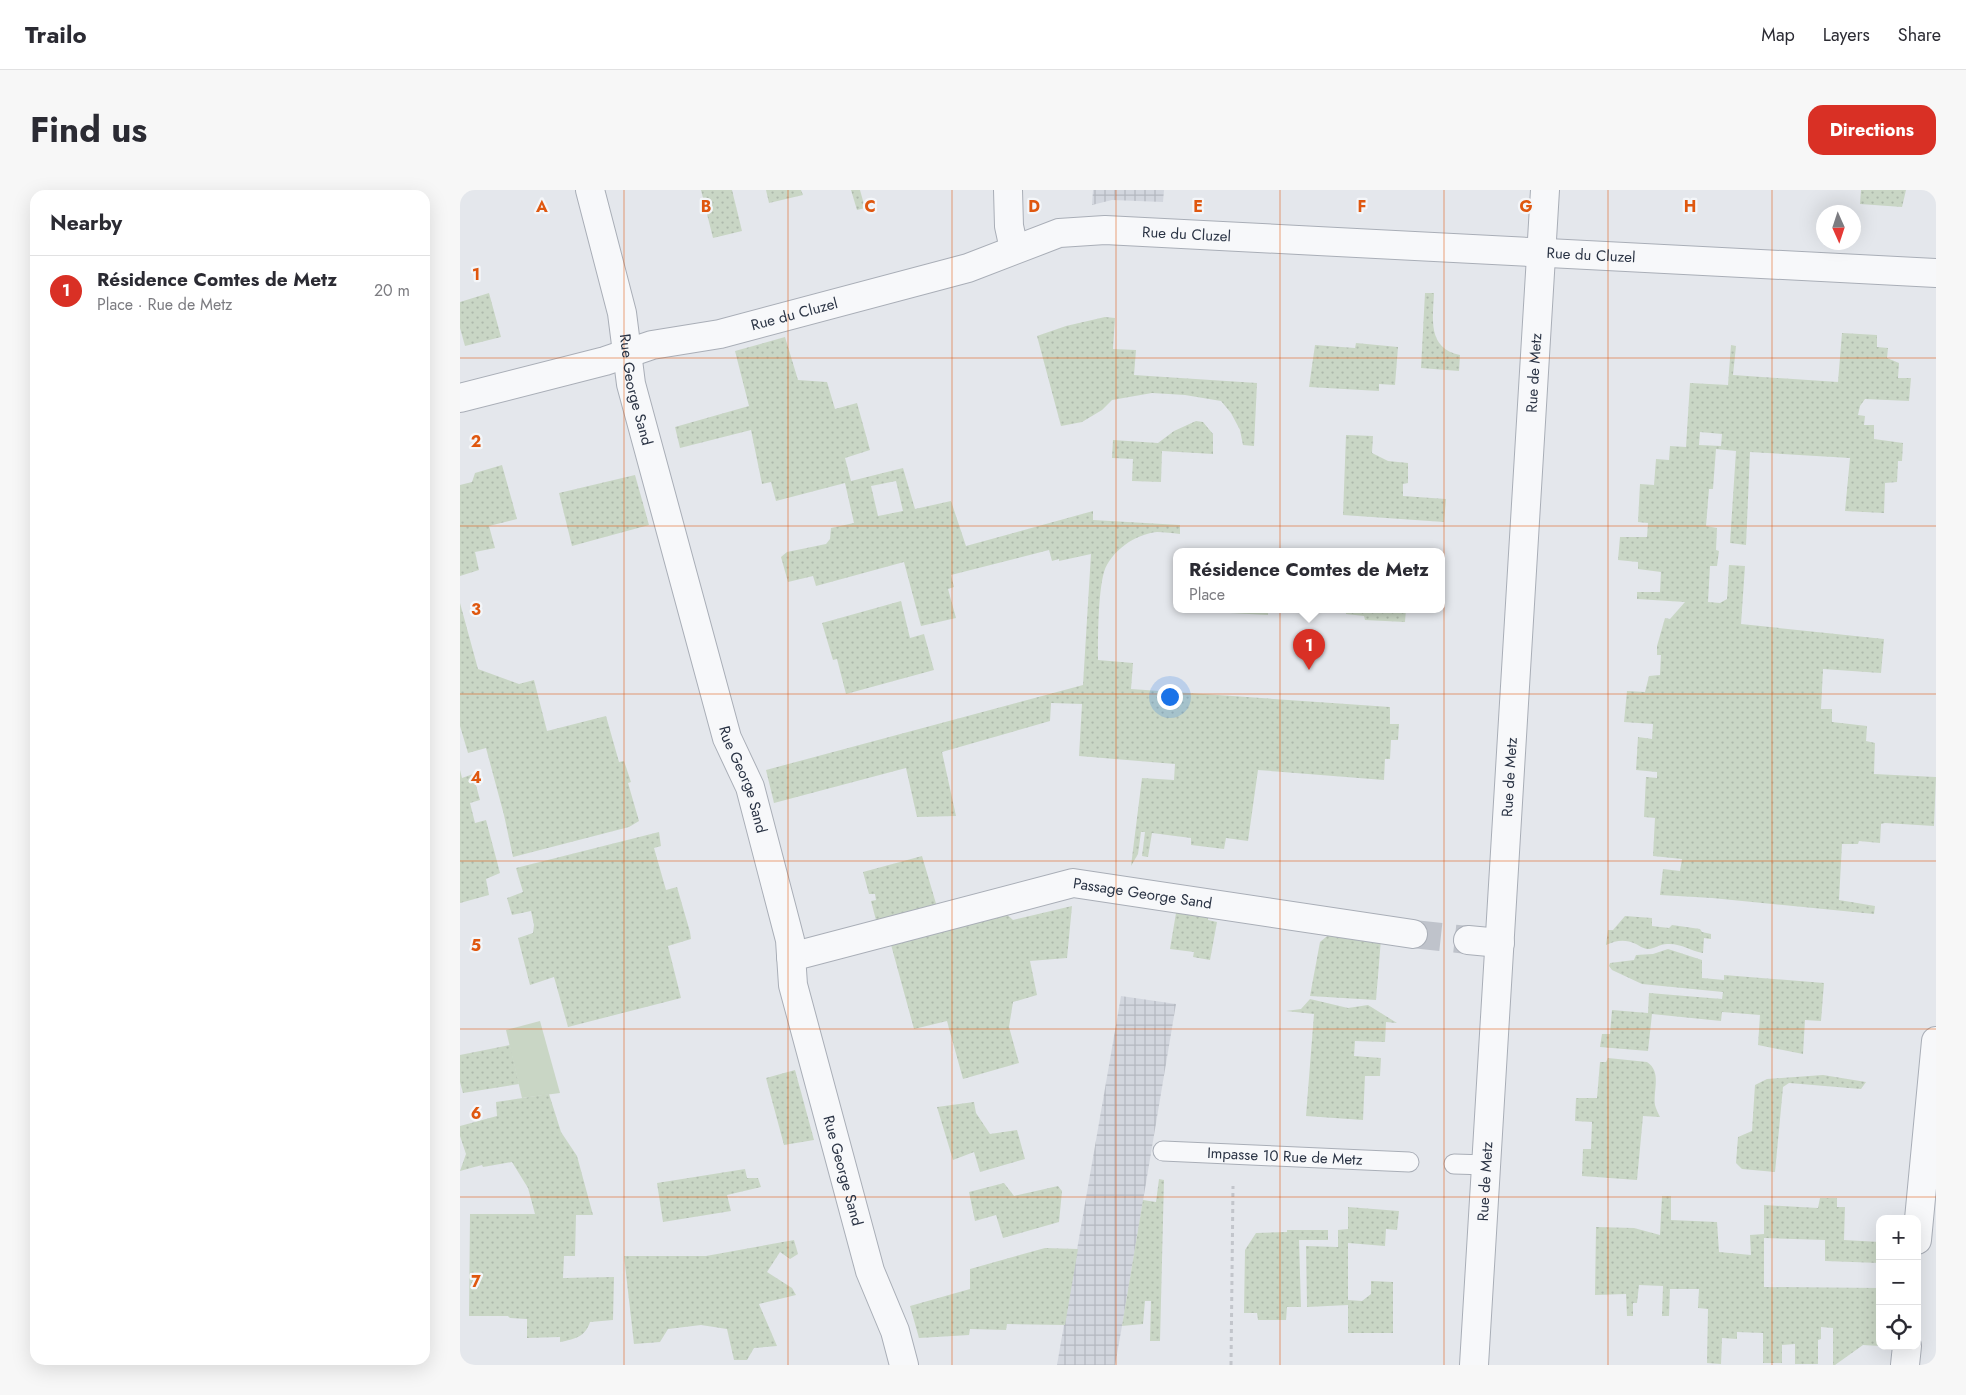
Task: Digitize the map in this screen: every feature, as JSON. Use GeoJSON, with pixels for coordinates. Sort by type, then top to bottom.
{"type":"FeatureCollection","features":[{"type":"Feature","properties":{"kind":"street","name":"Rue George Sand"},"geometry":{"type":"LineString","coordinates":[[590,190],[622,313],[631,384],[727,738],[750,787],[790,940],[793,985],[870,1271],[895,1331],[904,1365]]}},
{"type":"Feature","properties":{"kind":"street"},"geometry":{"type":"LineString","coordinates":[[1008,190],[1009,226],[1014,249]]}},
{"type":"Feature","properties":{"kind":"street","name":"Rue de Metz"},"geometry":{"type":"LineString","coordinates":[[1474,1365],[1546,190]]}},
{"type":"Feature","properties":{"kind":"street","name":"Rue du Cluzel"},"geometry":{"type":"LineString","coordinates":[[460,398],[627,354],[652,345],[720,334],[968,268],[1059,233],[1105,230],[1936,273]]}},
{"type":"Feature","properties":{"kind":"street","name":"Passage George Sand"},"geometry":{"type":"LineString","coordinates":[[791,957],[1073,883],[1413,934]]}},
{"type":"Feature","properties":{"kind":"street"},"geometry":{"type":"LineString","coordinates":[[1468,940],[1500,943]]}},
{"type":"Feature","properties":{"kind":"street"},"geometry":{"type":"LineString","coordinates":[[1919,1215],[1936,1041]]}},
{"type":"Feature","properties":{"kind":"street"},"geometry":{"type":"LineString","coordinates":[[1906,1365],[1907,1350]]}},
{"type":"Feature","properties":{"kind":"lane","name":"Impasse 10 Rue de Metz"},"geometry":{"type":"LineString","coordinates":[[1163,1151],[1409,1162]]}},
{"type":"Feature","properties":{"kind":"lane"},"geometry":{"type":"LineString","coordinates":[[1454,1164],[1487,1166]]}},
{"type":"Feature","properties":{"kind":"path"},"geometry":{"type":"LineString","coordinates":[[1232,1365],[1234,1154]]}},
{"type":"Feature","properties":{"kind":"shaded area"},"geometry":{"type":"Polygon","coordinates":[[[1093,190],[1164,190],[1163,202],[1112,200],[1092,205],[1093,190]]]}},
{"type":"Feature","properties":{"kind":"shaded area"},"geometry":{"type":"Polygon","coordinates":[[[1121,996],[1176,1004],[1122,1326],[1115,1365],[1057,1365],[1121,996]]]}},
{"type":"Feature","properties":{"kind":"green space"},"geometry":{"type":"Polygon","coordinates":[[[701,190],[732,190],[742,231],[713,238],[701,190]]]}},
{"type":"Feature","properties":{"kind":"green space"},"geometry":{"type":"Polygon","coordinates":[[[766,190],[801,190],[803,195],[769,203],[766,190]]]}},
{"type":"Feature","properties":{"kind":"green space"},"geometry":{"type":"Polygon","coordinates":[[[851,190],[860,190],[865,208],[857,210],[851,190]]]}},
{"type":"Feature","properties":{"kind":"green space"},"geometry":{"type":"Polygon","coordinates":[[[1861,190],[1906,190],[1902,207],[1860,204],[1861,190]]]}},
{"type":"Feature","properties":{"kind":"green space"},"geometry":{"type":"Polygon","coordinates":[[[489,293],[501,337],[465,346],[460,328],[460,302],[489,293]]]}},
{"type":"Feature","properties":{"kind":"green space"},"geometry":{"type":"Polygon","coordinates":[[[1425,293],[1434,293],[1434,331],[1442,346],[1460,355],[1459,371],[1421,368],[1425,293]]]}},
{"type":"Feature","properties":{"kind":"green space"},"geometry":{"type":"Polygon","coordinates":[[[1105,317],[1115,318],[1113,349],[1136,350],[1134,375],[1257,383],[1254,446],[1243,445],[1240,430],[1231,413],[1221,401],[1185,395],[1152,393],[1112,400],[1102,410],[1082,422],[1061,426],[1037,336],[1066,326],[1105,317]]]}},
{"type":"Feature","properties":{"kind":"green space"},"geometry":{"type":"Polygon","coordinates":[[[1842,333],[1877,335],[1877,347],[1888,348],[1887,358],[1899,363],[1898,378],[1911,378],[1909,401],[1865,399],[1860,406],[1858,415],[1865,416],[1864,425],[1874,425],[1874,439],[1903,443],[1902,461],[1898,461],[1897,482],[1885,483],[1884,513],[1845,511],[1850,458],[1750,452],[1746,545],[1730,543],[1736,451],[1716,449],[1713,489],[1709,489],[1706,526],[1717,528],[1716,550],[1719,551],[1717,566],[1710,566],[1708,602],[1720,603],[1727,599],[1729,565],[1745,566],[1741,624],[1884,639],[1881,673],[1823,669],[1821,709],[1832,709],[1832,722],[1867,726],[1866,741],[1875,743],[1874,774],[1936,777],[1934,826],[1885,823],[1881,824],[1880,843],[1859,841],[1858,844],[1842,844],[1839,900],[1875,906],[1874,914],[1712,898],[1660,895],[1663,869],[1680,871],[1682,859],[1653,856],[1655,818],[1644,817],[1646,777],[1657,778],[1657,772],[1636,770],[1638,737],[1652,739],[1653,724],[1624,722],[1627,691],[1645,692],[1649,676],[1660,675],[1661,655],[1657,655],[1657,646],[1665,618],[1670,619],[1685,602],[1637,599],[1637,592],[1660,592],[1661,572],[1638,569],[1638,562],[1618,560],[1620,537],[1647,537],[1648,523],[1638,522],[1640,484],[1654,485],[1656,459],[1669,460],[1670,446],[1686,447],[1690,383],[1728,385],[1731,345],[1736,346],[1733,375],[1838,382],[1842,333]],[[1700,432],[1699,445],[1721,446],[1722,434],[1700,432]]]}},
{"type":"Feature","properties":{"kind":"green space"},"geometry":{"type":"Polygon","coordinates":[[[785,337],[798,380],[827,382],[835,409],[857,403],[870,450],[845,458],[851,481],[903,468],[915,509],[951,501],[966,546],[1093,511],[1093,520],[1180,525],[1180,534],[1149,533],[1132,540],[1118,551],[1107,564],[1101,592],[1098,660],[1133,663],[1131,689],[1390,707],[1390,724],[1399,724],[1398,740],[1391,740],[1390,759],[1385,759],[1384,780],[1258,770],[1248,841],[1226,838],[1224,849],[1191,845],[1191,838],[1152,833],[1148,857],[1142,856],[1145,832],[1141,832],[1138,854],[1131,866],[1142,778],[1174,780],[1175,764],[1079,756],[1082,704],[1051,703],[1050,721],[942,752],[956,816],[917,817],[906,768],[774,803],[766,770],[1083,685],[1091,554],[1052,561],[1049,550],[951,575],[954,587],[948,589],[956,618],[921,626],[904,562],[816,586],[813,576],[788,582],[781,557],[787,552],[826,544],[830,539],[831,528],[854,523],[845,483],[776,501],[771,482],[762,484],[751,430],[680,448],[675,427],[749,406],[735,351],[785,337]],[[896,481],[871,486],[878,516],[903,511],[896,481]]]}},
{"type":"Feature","properties":{"kind":"green space"},"geometry":{"type":"Polygon","coordinates":[[[1356,343],[1398,347],[1395,385],[1379,384],[1379,391],[1309,387],[1315,345],[1355,348],[1356,343]]]}},
{"type":"Feature","properties":{"kind":"green space"},"geometry":{"type":"Polygon","coordinates":[[[1196,421],[1203,422],[1213,434],[1213,454],[1162,451],[1161,482],[1132,481],[1133,459],[1112,458],[1113,440],[1158,443],[1174,431],[1196,421]]]}},
{"type":"Feature","properties":{"kind":"green space"},"geometry":{"type":"Polygon","coordinates":[[[1346,435],[1373,436],[1372,453],[1388,461],[1408,463],[1408,483],[1403,484],[1403,496],[1446,499],[1444,522],[1343,515],[1346,435]]]}},
{"type":"Feature","properties":{"kind":"green space"},"geometry":{"type":"Polygon","coordinates":[[[502,465],[517,519],[489,526],[495,548],[475,552],[479,570],[460,576],[460,485],[472,482],[475,473],[502,465]]]}},
{"type":"Feature","properties":{"kind":"green space"},"geometry":{"type":"Polygon","coordinates":[[[635,475],[649,525],[572,546],[559,493],[635,475]]]}},
{"type":"Feature","properties":{"kind":"green space"},"geometry":{"type":"Polygon","coordinates":[[[901,601],[910,638],[924,634],[934,670],[846,694],[837,659],[833,660],[822,623],[901,601]]]}},
{"type":"Feature","properties":{"kind":"green space"},"geometry":{"type":"Polygon","coordinates":[[[460,603],[478,669],[519,684],[534,680],[547,731],[606,716],[619,762],[624,761],[631,782],[628,783],[639,821],[629,827],[513,857],[486,748],[468,753],[460,726],[460,603]]]}},
{"type":"Feature","properties":{"kind":"green space"},"geometry":{"type":"Polygon","coordinates":[[[1230,613],[1268,613],[1268,615],[1230,613]]]}},
{"type":"Feature","properties":{"kind":"green space"},"geometry":{"type":"Polygon","coordinates":[[[1406,613],[1405,622],[1365,620],[1364,616],[1346,614],[1406,613]]]}},
{"type":"Feature","properties":{"kind":"green space"},"geometry":{"type":"Polygon","coordinates":[[[460,770],[462,778],[473,774],[480,800],[470,803],[475,823],[486,820],[500,873],[486,879],[489,895],[460,903],[460,770]]]}},
{"type":"Feature","properties":{"kind":"green space"},"geometry":{"type":"Polygon","coordinates":[[[659,832],[661,846],[654,848],[666,890],[677,887],[691,939],[668,946],[681,998],[568,1027],[554,977],[530,985],[518,938],[533,933],[534,925],[531,911],[512,915],[507,898],[523,892],[516,868],[659,832]]]}},
{"type":"Feature","properties":{"kind":"green space"},"geometry":{"type":"Polygon","coordinates":[[[922,856],[937,907],[877,924],[871,901],[876,900],[875,894],[869,894],[863,872],[922,856]]]}},
{"type":"Feature","properties":{"kind":"green space"},"geometry":{"type":"Polygon","coordinates":[[[1072,906],[1067,958],[1030,961],[1037,995],[1013,1002],[1009,1027],[1019,1063],[963,1079],[947,1021],[914,1029],[890,941],[1002,910],[1013,920],[1072,906]]]}},
{"type":"Feature","properties":{"kind":"green space"},"geometry":{"type":"Polygon","coordinates":[[[1177,907],[1209,912],[1208,920],[1217,922],[1210,960],[1193,957],[1194,952],[1170,949],[1177,907]]]}},
{"type":"Feature","properties":{"kind":"green space"},"geometry":{"type":"Polygon","coordinates":[[[1625,916],[1652,918],[1652,926],[1669,928],[1672,925],[1700,929],[1702,932],[1711,934],[1711,939],[1704,938],[1703,953],[1674,944],[1663,944],[1647,949],[1625,941],[1617,941],[1606,945],[1608,930],[1613,930],[1625,916]]]}},
{"type":"Feature","properties":{"kind":"green space"},"geometry":{"type":"Polygon","coordinates":[[[1332,932],[1381,939],[1376,1000],[1310,996],[1320,942],[1332,932]]]}},
{"type":"Feature","properties":{"kind":"green space"},"geometry":{"type":"Polygon","coordinates":[[[1668,949],[1702,960],[1702,978],[1724,980],[1724,975],[1824,983],[1821,1021],[1805,1020],[1803,1054],[1758,1045],[1760,1015],[1722,1012],[1721,1021],[1652,1014],[1648,1051],[1600,1047],[1602,1034],[1610,1034],[1612,1010],[1648,1013],[1649,993],[1722,999],[1723,992],[1642,984],[1612,970],[1609,966],[1610,963],[1634,960],[1636,955],[1653,954],[1668,949]]]}},
{"type":"Feature","properties":{"kind":"green space"},"geometry":{"type":"Polygon","coordinates":[[[1310,999],[1348,1008],[1368,1005],[1397,1023],[1386,1022],[1385,1042],[1355,1041],[1354,1056],[1381,1058],[1380,1076],[1365,1076],[1363,1120],[1306,1116],[1314,1014],[1286,1011],[1301,1009],[1310,999]]]}},
{"type":"Feature","properties":{"kind":"green space"},"geometry":{"type":"Polygon","coordinates":[[[540,1021],[560,1093],[522,1098],[506,1030],[540,1021]]]}},
{"type":"Feature","properties":{"kind":"green space"},"geometry":{"type":"Polygon","coordinates":[[[510,1045],[519,1084],[463,1093],[460,1082],[460,1055],[510,1045]]]}},
{"type":"Feature","properties":{"kind":"green space"},"geometry":{"type":"Polygon","coordinates":[[[1608,1058],[1647,1062],[1652,1066],[1656,1076],[1655,1105],[1660,1117],[1643,1116],[1637,1180],[1582,1176],[1583,1149],[1591,1149],[1592,1122],[1575,1121],[1576,1098],[1597,1098],[1600,1062],[1606,1062],[1608,1058]]]}},
{"type":"Feature","properties":{"kind":"green space"},"geometry":{"type":"Polygon","coordinates":[[[795,1070],[814,1140],[784,1145],[766,1078],[795,1070]]]}},
{"type":"Feature","properties":{"kind":"green space"},"geometry":{"type":"Polygon","coordinates":[[[1823,1075],[1866,1082],[1861,1089],[1789,1083],[1783,1087],[1775,1172],[1742,1169],[1736,1163],[1738,1137],[1752,1131],[1755,1085],[1767,1079],[1823,1075]]]}},
{"type":"Feature","properties":{"kind":"green space"},"geometry":{"type":"Polygon","coordinates":[[[549,1094],[561,1132],[577,1156],[593,1215],[576,1215],[575,1256],[564,1256],[563,1278],[614,1277],[613,1320],[590,1322],[585,1331],[579,1336],[560,1342],[560,1337],[527,1338],[527,1319],[510,1318],[508,1316],[469,1316],[470,1214],[535,1214],[528,1188],[512,1162],[483,1167],[482,1165],[460,1171],[466,1154],[460,1136],[460,1126],[497,1116],[496,1102],[549,1094]]]}},
{"type":"Feature","properties":{"kind":"green space"},"geometry":{"type":"Polygon","coordinates":[[[974,1102],[976,1113],[990,1134],[1017,1130],[1025,1159],[980,1172],[974,1152],[953,1160],[937,1107],[974,1102]]]}},
{"type":"Feature","properties":{"kind":"green space"},"geometry":{"type":"Polygon","coordinates":[[[745,1169],[747,1178],[758,1178],[761,1187],[727,1195],[731,1211],[663,1222],[657,1183],[745,1169]]]}},
{"type":"Feature","properties":{"kind":"green space"},"geometry":{"type":"Polygon","coordinates":[[[1159,1179],[1164,1180],[1160,1341],[1150,1341],[1151,1301],[1145,1301],[1143,1324],[1122,1326],[1143,1200],[1156,1202],[1159,1179]]]}},
{"type":"Feature","properties":{"kind":"green space"},"geometry":{"type":"Polygon","coordinates":[[[1004,1183],[1014,1196],[1058,1186],[1062,1191],[1059,1222],[1003,1238],[996,1215],[975,1221],[969,1192],[1004,1183]]]}},
{"type":"Feature","properties":{"kind":"green space"},"geometry":{"type":"Polygon","coordinates":[[[1662,1196],[1671,1196],[1671,1220],[1717,1222],[1719,1252],[1751,1255],[1750,1235],[1764,1234],[1764,1205],[1818,1208],[1820,1198],[1837,1198],[1837,1207],[1845,1207],[1844,1240],[1876,1242],[1876,1263],[1825,1261],[1825,1240],[1764,1238],[1764,1287],[1876,1288],[1876,1346],[1863,1345],[1833,1365],[1833,1328],[1821,1327],[1821,1339],[1818,1340],[1818,1364],[1795,1364],[1795,1344],[1782,1345],[1782,1363],[1763,1363],[1763,1333],[1737,1332],[1737,1339],[1722,1338],[1721,1364],[1707,1363],[1708,1309],[1698,1308],[1699,1289],[1670,1289],[1669,1316],[1662,1316],[1663,1286],[1639,1285],[1637,1303],[1633,1303],[1633,1316],[1627,1316],[1626,1294],[1595,1295],[1596,1227],[1634,1228],[1660,1235],[1662,1196]]]}},
{"type":"Feature","properties":{"kind":"green space"},"geometry":{"type":"Polygon","coordinates":[[[1348,1207],[1399,1211],[1397,1230],[1386,1229],[1385,1246],[1348,1243],[1348,1300],[1362,1301],[1371,1294],[1371,1281],[1393,1282],[1393,1333],[1348,1333],[1348,1305],[1307,1307],[1306,1246],[1338,1247],[1338,1230],[1348,1229],[1348,1207]]]}},
{"type":"Feature","properties":{"kind":"green space"},"geometry":{"type":"Polygon","coordinates":[[[1287,1230],[1328,1230],[1328,1240],[1299,1240],[1301,1307],[1287,1307],[1286,1320],[1258,1320],[1257,1313],[1244,1313],[1245,1250],[1256,1233],[1287,1232],[1287,1230]]]}},
{"type":"Feature","properties":{"kind":"green space"},"geometry":{"type":"Polygon","coordinates":[[[794,1240],[798,1254],[790,1259],[780,1252],[767,1272],[792,1288],[796,1295],[759,1304],[777,1346],[754,1348],[747,1360],[734,1360],[727,1329],[701,1325],[668,1329],[660,1342],[634,1344],[624,1256],[706,1256],[794,1240]]]}},
{"type":"Feature","properties":{"kind":"green space"},"geometry":{"type":"Polygon","coordinates":[[[1045,1248],[1078,1249],[1065,1325],[1007,1324],[1006,1330],[970,1329],[969,1335],[919,1338],[910,1306],[970,1289],[970,1269],[1045,1248]]]}},
{"type":"Feature","properties":{"kind":"tunnel"},"geometry":{"type":"LineString","coordinates":[[1413,934],[1468,940]]}},
{"type":"Feature","properties":{"kind":"place","name":"Résidence Comtes de Metz"},"geometry":{"type":"Point","coordinates":[1309,670]}}]}
